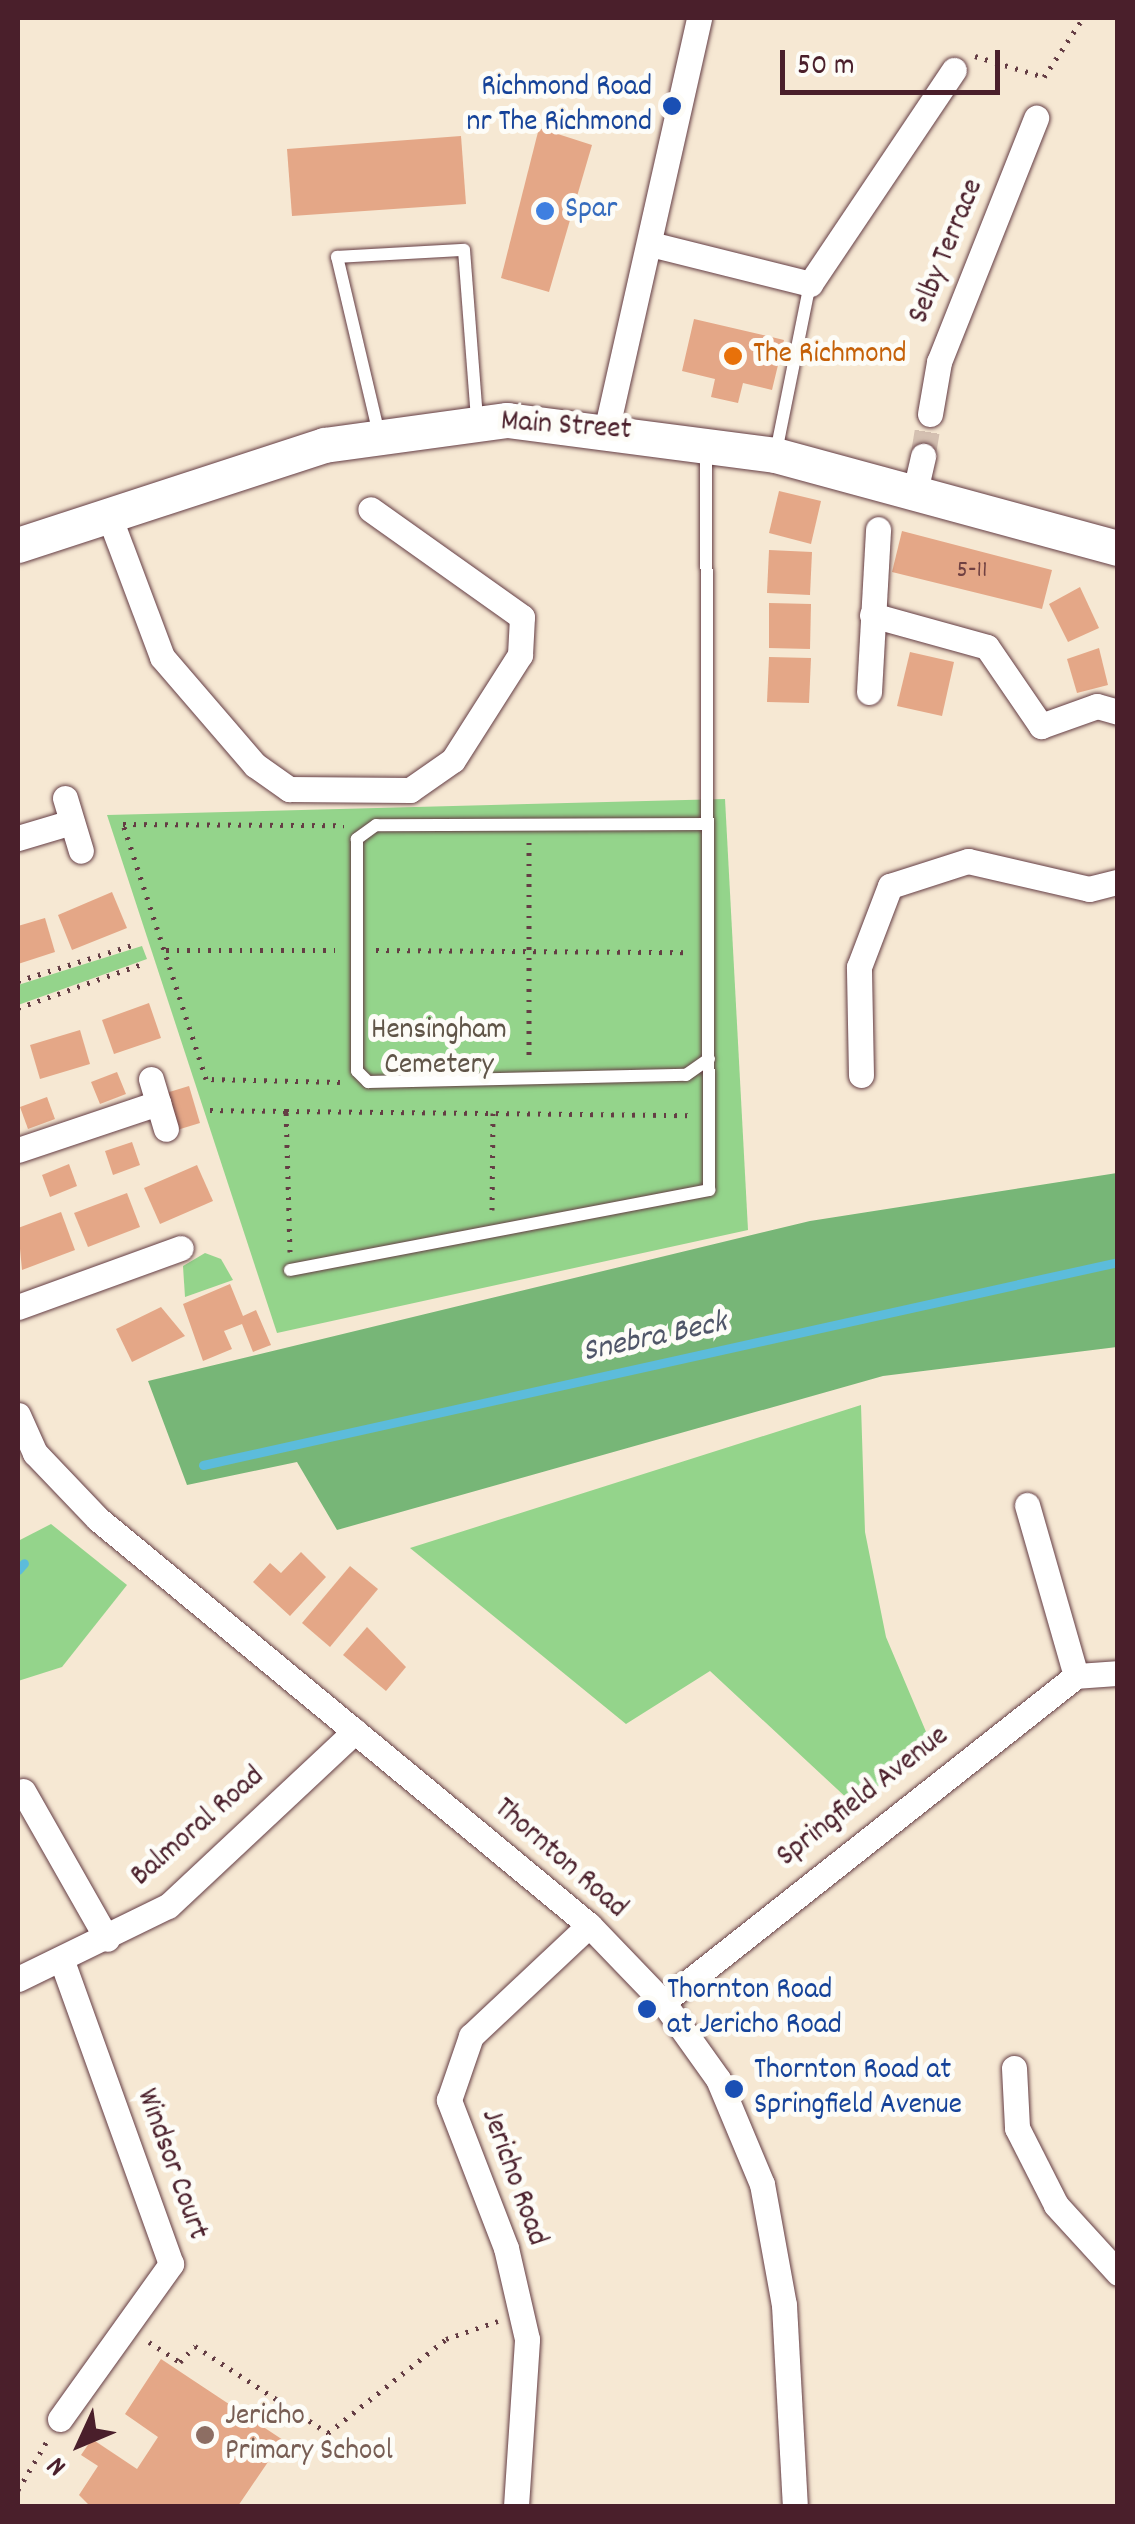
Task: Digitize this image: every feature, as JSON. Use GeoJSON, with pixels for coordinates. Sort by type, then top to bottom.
{"type":"FeatureCollection","features":[{"type":"Feature","properties":{"kind":"main road","name":"Main Street"},"geometry":{"type":"LineString","coordinates":[[18,545],[108,513],[380,437],[477,424],[606,428],[919,472],[1118,548]]}},
{"type":"Feature","properties":{"kind":"street"},"geometry":{"type":"LineString","coordinates":[[606,428],[699,18]]}},
{"type":"Feature","properties":{"kind":"street"},"geometry":{"type":"LineString","coordinates":[[650,244],[810,284],[954,70]]}},
{"type":"Feature","properties":{"kind":"street","name":"Selby Terrace"},"geometry":{"type":"LineString","coordinates":[[930,414],[938,362],[1036,118]]}},
{"type":"Feature","properties":{"kind":"street"},"geometry":{"type":"LineString","coordinates":[[108,513],[162,657],[255,765],[289,788],[410,790],[454,760],[520,655],[522,618],[370,509]]}},
{"type":"Feature","properties":{"kind":"street"},"geometry":{"type":"LineString","coordinates":[[868,692],[878,529]]}},
{"type":"Feature","properties":{"kind":"street"},"geometry":{"type":"LineString","coordinates":[[872,615],[987,647],[1041,726],[1097,706],[1118,712]]}},
{"type":"Feature","properties":{"kind":"street"},"geometry":{"type":"LineString","coordinates":[[18,838],[68,810],[81,851]]}},
{"type":"Feature","properties":{"kind":"street"},"geometry":{"type":"LineString","coordinates":[[862,1074],[859,967],[890,886],[968,861],[1088,889],[1118,882]]}},
{"type":"Feature","properties":{"kind":"street"},"geometry":{"type":"LineString","coordinates":[[18,1150],[155,1091],[166,1129]]}},
{"type":"Feature","properties":{"kind":"street"},"geometry":{"type":"LineString","coordinates":[[18,1307],[169,1252],[166,1282]]}},
{"type":"Feature","properties":{"kind":"street","name":"Thornton Road"},"geometry":{"type":"LineString","coordinates":[[18,1416],[35,1453],[98,1519],[589,1925],[663,2002],[718,2079],[762,2184],[784,2305],[795,2506]]}},
{"type":"Feature","properties":{"kind":"street"},"geometry":{"type":"LineString","coordinates":[[1028,1506],[1076,1676],[1118,1673]]}},
{"type":"Feature","properties":{"kind":"street","name":"Springfield Avenue"},"geometry":{"type":"LineString","coordinates":[[663,2002],[1076,1676]]}},
{"type":"Feature","properties":{"kind":"street","name":"Balmoral Road"},"geometry":{"type":"LineString","coordinates":[[18,1979],[63,1964],[168,1906],[356,1732]]}},
{"type":"Feature","properties":{"kind":"street"},"geometry":{"type":"LineString","coordinates":[[23,1791],[107,1939]]}},
{"type":"Feature","properties":{"kind":"street","name":"Jericho Road"},"geometry":{"type":"LineString","coordinates":[[516,2506],[521,2314],[506,2248],[449,2100],[471,2036],[589,1925]]}},
{"type":"Feature","properties":{"kind":"street","name":"Windsor Court"},"geometry":{"type":"LineString","coordinates":[[60,2419],[171,2264],[63,1964]]}},
{"type":"Feature","properties":{"kind":"street"},"geometry":{"type":"LineString","coordinates":[[1014,2068],[1018,2128],[1056,2206],[1118,2272]]}},
{"type":"Feature","properties":{"kind":"lane"},"geometry":{"type":"LineString","coordinates":[[380,437],[337,257],[464,250],[477,424]]}},
{"type":"Feature","properties":{"kind":"lane"},"geometry":{"type":"LineString","coordinates":[[776,454],[810,284]]}},
{"type":"Feature","properties":{"kind":"lane"},"geometry":{"type":"LineString","coordinates":[[290,1270],[709,1190],[706,443]]}},
{"type":"Feature","properties":{"kind":"lane"},"geometry":{"type":"LineString","coordinates":[[708,824],[376,825],[357,839],[357,1070],[368,1082],[686,1075],[709,1059]]}},
{"type":"Feature","properties":{"kind":"path"},"geometry":{"type":"LineString","coordinates":[[954,70],[972,54],[1044,77],[1083,18]]}},
{"type":"Feature","properties":{"kind":"path"},"geometry":{"type":"LineString","coordinates":[[368,1082],[206,1079],[123,824],[376,825]]}},
{"type":"Feature","properties":{"kind":"path"},"geometry":{"type":"LineString","coordinates":[[529,824],[529,1079]]}},
{"type":"Feature","properties":{"kind":"path"},"geometry":{"type":"LineString","coordinates":[[18,981],[135,944]]}},
{"type":"Feature","properties":{"kind":"path"},"geometry":{"type":"LineString","coordinates":[[166,950],[708,952]]}},
{"type":"Feature","properties":{"kind":"path"},"geometry":{"type":"LineString","coordinates":[[18,1008],[145,964]]}},
{"type":"Feature","properties":{"kind":"path"},"geometry":{"type":"LineString","coordinates":[[210,1110],[708,1115]]}},
{"type":"Feature","properties":{"kind":"path"},"geometry":{"type":"LineString","coordinates":[[286,1111],[290,1270]]}},
{"type":"Feature","properties":{"kind":"path"},"geometry":{"type":"LineString","coordinates":[[492,1231],[494,1113]]}},
{"type":"Feature","properties":{"kind":"path"},"geometry":{"type":"LineString","coordinates":[[125,2328],[180,2362],[195,2346],[328,2434],[446,2340],[521,2314]]}},
{"type":"Feature","properties":{"kind":"path"},"geometry":{"type":"LineString","coordinates":[[18,2490],[60,2419]]}},
{"type":"Feature","properties":{"kind":"green space","name":"Hensingham Cemetery"},"geometry":{"type":"Polygon","coordinates":[[[725,799],[748,1230],[277,1333],[107,815],[725,799]]]}},
{"type":"Feature","properties":{"kind":"green space"},"geometry":{"type":"Polygon","coordinates":[[[142,946],[147,959],[18,1005],[18,985],[142,946]]]}},
{"type":"Feature","properties":{"kind":"green space"},"geometry":{"type":"Polygon","coordinates":[[[1117,1173],[1117,1347],[883,1376],[337,1530],[297,1462],[187,1485],[148,1381],[810,1221],[1117,1173]]]}},
{"type":"Feature","properties":{"kind":"green space"},"geometry":{"type":"Polygon","coordinates":[[[205,1253],[221,1259],[233,1280],[185,1297],[183,1266],[205,1253]]]}},
{"type":"Feature","properties":{"kind":"green space"},"geometry":{"type":"Polygon","coordinates":[[[861,1405],[865,1532],[886,1637],[935,1753],[851,1802],[710,1671],[626,1724],[410,1548],[861,1405]]]}},
{"type":"Feature","properties":{"kind":"green space"},"geometry":{"type":"Polygon","coordinates":[[[51,1524],[127,1585],[62,1667],[18,1681],[18,1541],[51,1524]]]}},
{"type":"Feature","properties":{"kind":"building","name":"Spar"},"geometry":{"type":"Polygon","coordinates":[[[539,128],[592,145],[549,292],[501,278],[539,128]]]}},
{"type":"Feature","properties":{"kind":"building"},"geometry":{"type":"Polygon","coordinates":[[[461,136],[466,204],[292,216],[287,149],[461,136]]]}},
{"type":"Feature","properties":{"kind":"building","name":"The Richmond"},"geometry":{"type":"Polygon","coordinates":[[[694,319],[784,340],[772,390],[743,383],[738,403],[711,397],[715,379],[682,371],[694,319]]]}},
{"type":"Feature","properties":{"kind":"building"},"geometry":{"type":"Polygon","coordinates":[[[779,491],[821,501],[811,544],[769,533],[779,491]]]}},
{"type":"Feature","properties":{"kind":"building"},"geometry":{"type":"Polygon","coordinates":[[[902,531],[1052,570],[1042,609],[892,572],[902,531]]]}},
{"type":"Feature","properties":{"kind":"building"},"geometry":{"type":"Polygon","coordinates":[[[769,550],[812,552],[810,595],[767,593],[769,550]]]}},
{"type":"Feature","properties":{"kind":"building"},"geometry":{"type":"Polygon","coordinates":[[[1080,587],[1099,628],[1068,642],[1049,604],[1080,587]]]}},
{"type":"Feature","properties":{"kind":"building"},"geometry":{"type":"Polygon","coordinates":[[[769,603],[811,604],[810,649],[769,648],[769,603]]]}},
{"type":"Feature","properties":{"kind":"building"},"geometry":{"type":"Polygon","coordinates":[[[1099,648],[1108,685],[1077,693],[1067,659],[1099,648]]]}},
{"type":"Feature","properties":{"kind":"building"},"geometry":{"type":"Polygon","coordinates":[[[910,652],[954,662],[942,716],[897,706],[910,652]]]}},
{"type":"Feature","properties":{"kind":"building"},"geometry":{"type":"Polygon","coordinates":[[[769,657],[811,658],[809,703],[767,702],[769,657]]]}},
{"type":"Feature","properties":{"kind":"building"},"geometry":{"type":"Polygon","coordinates":[[[112,892],[127,928],[72,950],[58,915],[112,892]]]}},
{"type":"Feature","properties":{"kind":"building"},"geometry":{"type":"Polygon","coordinates":[[[45,918],[55,952],[18,964],[18,926],[45,918]]]}},
{"type":"Feature","properties":{"kind":"building"},"geometry":{"type":"Polygon","coordinates":[[[149,1003],[161,1038],[114,1054],[102,1020],[149,1003]]]}},
{"type":"Feature","properties":{"kind":"building"},"geometry":{"type":"Polygon","coordinates":[[[80,1030],[90,1064],[40,1079],[30,1045],[80,1030]]]}},
{"type":"Feature","properties":{"kind":"building"},"geometry":{"type":"Polygon","coordinates":[[[117,1072],[126,1094],[100,1104],[91,1082],[117,1072]]]}},
{"type":"Feature","properties":{"kind":"building"},"geometry":{"type":"Polygon","coordinates":[[[189,1086],[200,1123],[177,1130],[166,1093],[189,1086]]]}},
{"type":"Feature","properties":{"kind":"building"},"geometry":{"type":"Polygon","coordinates":[[[47,1097],[55,1119],[28,1129],[20,1107],[47,1097]]]}},
{"type":"Feature","properties":{"kind":"building"},"geometry":{"type":"Polygon","coordinates":[[[132,1142],[140,1165],[113,1175],[105,1151],[132,1142]]]}},
{"type":"Feature","properties":{"kind":"building"},"geometry":{"type":"Polygon","coordinates":[[[69,1164],[77,1186],[50,1197],[42,1175],[69,1164]]]}},
{"type":"Feature","properties":{"kind":"building"},"geometry":{"type":"Polygon","coordinates":[[[197,1165],[213,1201],[160,1224],[144,1188],[197,1165]]]}},
{"type":"Feature","properties":{"kind":"building"},"geometry":{"type":"Polygon","coordinates":[[[127,1193],[140,1227],[88,1247],[74,1213],[127,1193]]]}},
{"type":"Feature","properties":{"kind":"building"},"geometry":{"type":"Polygon","coordinates":[[[61,1212],[75,1250],[22,1270],[18,1228],[61,1212]]]}},
{"type":"Feature","properties":{"kind":"building"},"geometry":{"type":"Polygon","coordinates":[[[230,1284],[243,1316],[256,1310],[271,1345],[253,1352],[242,1324],[224,1331],[232,1349],[203,1361],[183,1304],[230,1284]]]}},
{"type":"Feature","properties":{"kind":"building"},"geometry":{"type":"Polygon","coordinates":[[[161,1307],[185,1336],[132,1362],[116,1329],[161,1307]]]}},
{"type":"Feature","properties":{"kind":"building"},"geometry":{"type":"Polygon","coordinates":[[[301,1552],[326,1577],[290,1616],[253,1582],[270,1563],[281,1573],[301,1552]]]}},
{"type":"Feature","properties":{"kind":"building"},"geometry":{"type":"Polygon","coordinates":[[[350,1566],[378,1589],[330,1647],[302,1623],[350,1566]]]}},
{"type":"Feature","properties":{"kind":"building"},"geometry":{"type":"Polygon","coordinates":[[[367,1627],[406,1667],[386,1691],[343,1655],[367,1627]]]}},
{"type":"Feature","properties":{"kind":"building"},"geometry":{"type":"Polygon","coordinates":[[[161,2359],[283,2440],[238,2506],[90,2506],[79,2495],[98,2466],[81,2455],[92,2439],[137,2469],[158,2437],[125,2414],[161,2359]]]}},
{"type":"Feature","properties":{"kind":"waterway","name":"Snebra Beck"},"geometry":{"type":"LineString","coordinates":[[203,1465],[1118,1262]]}},
{"type":"Feature","properties":{"kind":"waterway","name":"Snebra Beck"},"geometry":{"type":"LineString","coordinates":[[18,1570],[24,1563]]}},
{"type":"Feature","properties":{"kind":"tunnel"},"geometry":{"type":"LineString","coordinates":[[923,456],[930,414]]}},
{"type":"Feature","properties":{"kind":"place","name":"Richmond Road nr The Richmond"},"geometry":{"type":"Point","coordinates":[672,106]}},
{"type":"Feature","properties":{"kind":"place","name":"Spar"},"geometry":{"type":"Point","coordinates":[545,211]}},
{"type":"Feature","properties":{"kind":"place","name":"The Richmond"},"geometry":{"type":"Point","coordinates":[733,356]}},
{"type":"Feature","properties":{"kind":"place","name":"Thornton Road at Jericho Road"},"geometry":{"type":"Point","coordinates":[647,2009]}},
{"type":"Feature","properties":{"kind":"place","name":"Thornton Road at Springfield Avenue"},"geometry":{"type":"Point","coordinates":[734,2089]}},
{"type":"Feature","properties":{"kind":"place","name":"Jericho Primary School"},"geometry":{"type":"Point","coordinates":[205,2435]}}]}
